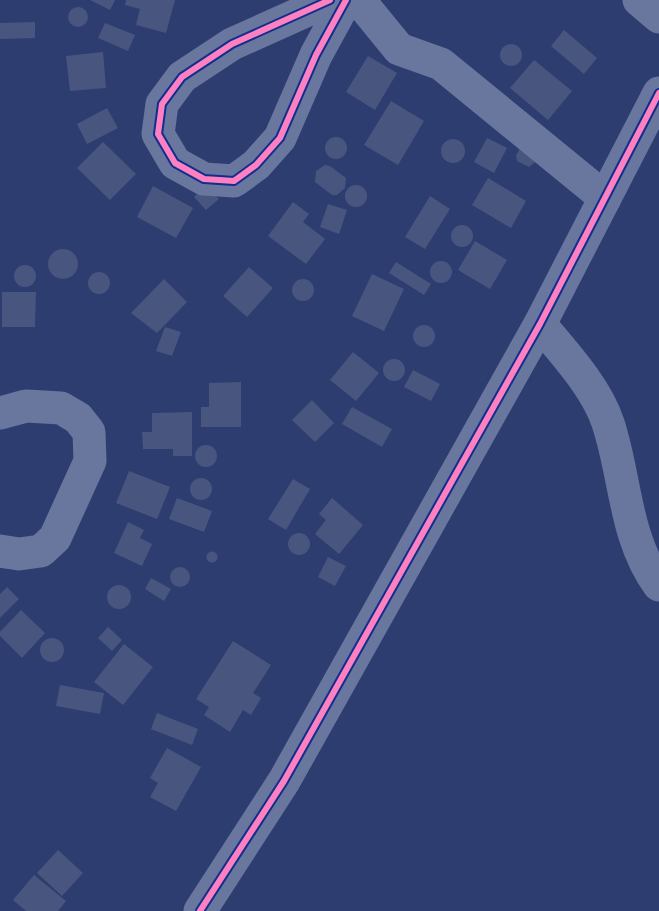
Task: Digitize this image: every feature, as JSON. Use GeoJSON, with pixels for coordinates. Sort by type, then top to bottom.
{"type":"FeatureCollection","features":[{"type":"Feature","properties":{"kind":"street"},"geometry":{"type":"LineString","coordinates":[[330,0],[231,44],[182,77],[162,104],[158,134],[175,163],[204,179],[234,181],[256,165],[280,138],[316,55],[346,0]]}},
{"type":"Feature","properties":{"kind":"street"},"geometry":{"type":"LineString","coordinates":[[359,0],[399,49],[441,64],[605,198]]}},
{"type":"Feature","properties":{"kind":"street"},"geometry":{"type":"LineString","coordinates":[[639,0],[659,17]]}},
{"type":"Feature","properties":{"kind":"street"},"geometry":{"type":"LineString","coordinates":[[200,911],[284,781],[540,324],[659,93]]}},
{"type":"Feature","properties":{"kind":"street"},"geometry":{"type":"LineString","coordinates":[[540,324],[577,368],[608,422],[631,526],[646,567],[659,585]]}},
{"type":"Feature","properties":{"kind":"street"},"geometry":{"type":"LineString","coordinates":[[0,413],[26,406],[61,408],[78,418],[89,432],[90,461],[55,538],[41,551],[19,554],[0,551]]}},
{"type":"Feature","properties":{"kind":"building"},"geometry":{"type":"Polygon","coordinates":[[[90,0],[115,0],[110,10],[90,0]]]}},
{"type":"Feature","properties":{"kind":"building"},"geometry":{"type":"Polygon","coordinates":[[[126,0],[175,0],[166,33],[136,25],[140,9],[125,5],[126,0]]]}},
{"type":"Feature","properties":{"kind":"building"},"geometry":{"type":"Polygon","coordinates":[[[78,7],[85,10],[88,17],[85,24],[78,27],[71,24],[68,17],[71,10],[78,7]]]}},
{"type":"Feature","properties":{"kind":"building"},"geometry":{"type":"Polygon","coordinates":[[[35,22],[35,38],[0,39],[0,23],[35,22]]]}},
{"type":"Feature","properties":{"kind":"building"},"geometry":{"type":"Polygon","coordinates":[[[105,23],[135,35],[128,51],[98,38],[105,23]]]}},
{"type":"Feature","properties":{"kind":"building"},"geometry":{"type":"Polygon","coordinates":[[[564,30],[597,58],[584,74],[551,46],[564,30]]]}},
{"type":"Feature","properties":{"kind":"building"},"geometry":{"type":"Polygon","coordinates":[[[511,44],[519,47],[522,55],[519,63],[511,66],[503,63],[500,55],[503,47],[511,44]]]}},
{"type":"Feature","properties":{"kind":"building"},"geometry":{"type":"Polygon","coordinates":[[[103,52],[106,88],[70,91],[66,56],[103,52]]]}},
{"type":"Feature","properties":{"kind":"building"},"geometry":{"type":"Polygon","coordinates":[[[368,56],[397,73],[375,110],[346,92],[368,56]]]}},
{"type":"Feature","properties":{"kind":"building"},"geometry":{"type":"Polygon","coordinates":[[[534,60],[572,91],[548,120],[510,88],[534,60]]]}},
{"type":"Feature","properties":{"kind":"building"},"geometry":{"type":"Polygon","coordinates":[[[391,101],[424,121],[398,165],[364,145],[391,101]]]}},
{"type":"Feature","properties":{"kind":"building"},"geometry":{"type":"Polygon","coordinates":[[[107,108],[118,128],[87,144],[77,124],[107,108]]]}},
{"type":"Feature","properties":{"kind":"building"},"geometry":{"type":"Polygon","coordinates":[[[332,137],[340,137],[347,144],[347,152],[340,159],[332,159],[325,152],[325,144],[332,137]]]}},
{"type":"Feature","properties":{"kind":"building"},"geometry":{"type":"Polygon","coordinates":[[[487,138],[507,148],[494,173],[474,162],[487,138]]]}},
{"type":"Feature","properties":{"kind":"building"},"geometry":{"type":"Polygon","coordinates":[[[453,139],[461,143],[465,151],[461,159],[453,163],[445,159],[441,151],[445,143],[453,139]]]}},
{"type":"Feature","properties":{"kind":"building"},"geometry":{"type":"Polygon","coordinates":[[[103,142],[136,174],[110,200],[77,168],[103,142]]]}},
{"type":"Feature","properties":{"kind":"building"},"geometry":{"type":"Polygon","coordinates":[[[523,144],[539,159],[529,167],[517,161],[516,155],[523,144]]]}},
{"type":"Feature","properties":{"kind":"building"},"geometry":{"type":"Polygon","coordinates":[[[325,165],[346,178],[345,188],[337,195],[332,195],[315,182],[316,171],[325,165]]]}},
{"type":"Feature","properties":{"kind":"building"},"geometry":{"type":"Polygon","coordinates":[[[488,178],[526,201],[511,228],[472,205],[488,178]]]}},
{"type":"Feature","properties":{"kind":"building"},"geometry":{"type":"Polygon","coordinates":[[[206,185],[219,199],[206,210],[194,197],[206,185]]]}},
{"type":"Feature","properties":{"kind":"building"},"geometry":{"type":"Polygon","coordinates":[[[352,185],[360,185],[367,192],[367,200],[360,207],[352,207],[345,200],[345,192],[352,185]]]}},
{"type":"Feature","properties":{"kind":"building"},"geometry":{"type":"Polygon","coordinates":[[[153,186],[193,208],[176,238],[137,217],[153,186]]]}},
{"type":"Feature","properties":{"kind":"building"},"geometry":{"type":"Polygon","coordinates":[[[430,196],[450,209],[425,249],[405,237],[430,196]]]}},
{"type":"Feature","properties":{"kind":"building"},"geometry":{"type":"Polygon","coordinates":[[[293,202],[309,214],[303,222],[325,239],[306,264],[268,236],[293,202]]]}},
{"type":"Feature","properties":{"kind":"building"},"geometry":{"type":"Polygon","coordinates":[[[328,204],[347,210],[339,234],[320,227],[328,204]]]}},
{"type":"Feature","properties":{"kind":"building"},"geometry":{"type":"Polygon","coordinates":[[[458,225],[466,225],[473,232],[473,240],[466,247],[458,247],[451,240],[451,232],[458,225]]]}},
{"type":"Feature","properties":{"kind":"building"},"geometry":{"type":"Polygon","coordinates":[[[475,241],[507,260],[490,289],[458,270],[475,241]]]}},
{"type":"Feature","properties":{"kind":"building"},"geometry":{"type":"Polygon","coordinates":[[[63,249],[74,253],[78,264],[74,275],[63,279],[52,275],[48,264],[52,253],[63,249]]]}},
{"type":"Feature","properties":{"kind":"building"},"geometry":{"type":"Polygon","coordinates":[[[437,261],[445,261],[452,268],[452,276],[445,283],[437,283],[430,276],[430,268],[437,261]]]}},
{"type":"Feature","properties":{"kind":"building"},"geometry":{"type":"Polygon","coordinates":[[[396,262],[431,284],[424,295],[389,273],[396,262]]]}},
{"type":"Feature","properties":{"kind":"building"},"geometry":{"type":"Polygon","coordinates":[[[25,265],[33,268],[36,276],[33,284],[25,287],[17,284],[14,276],[17,268],[25,265]]]}},
{"type":"Feature","properties":{"kind":"building"},"geometry":{"type":"Polygon","coordinates":[[[249,267],[273,288],[247,317],[223,296],[249,267]]]}},
{"type":"Feature","properties":{"kind":"building"},"geometry":{"type":"Polygon","coordinates":[[[95,272],[103,272],[110,279],[110,287],[103,294],[95,294],[88,287],[88,279],[95,272]]]}},
{"type":"Feature","properties":{"kind":"building"},"geometry":{"type":"Polygon","coordinates":[[[372,274],[404,289],[384,331],[352,316],[372,274]]]}},
{"type":"Feature","properties":{"kind":"building"},"geometry":{"type":"Polygon","coordinates":[[[164,279],[187,302],[157,333],[131,313],[164,279]]]}},
{"type":"Feature","properties":{"kind":"building"},"geometry":{"type":"Polygon","coordinates":[[[299,279],[307,279],[314,286],[314,294],[307,301],[299,301],[292,294],[292,286],[299,279]]]}},
{"type":"Feature","properties":{"kind":"building"},"geometry":{"type":"Polygon","coordinates":[[[2,292],[36,292],[35,327],[2,327],[2,292]]]}},
{"type":"Feature","properties":{"kind":"building"},"geometry":{"type":"Polygon","coordinates":[[[420,325],[428,325],[435,332],[435,340],[428,347],[420,347],[413,340],[413,332],[420,325]]]}},
{"type":"Feature","properties":{"kind":"building"},"geometry":{"type":"Polygon","coordinates":[[[165,327],[181,332],[172,356],[156,351],[165,327]]]}},
{"type":"Feature","properties":{"kind":"building"},"geometry":{"type":"Polygon","coordinates":[[[353,352],[379,373],[356,401],[330,380],[353,352]]]}},
{"type":"Feature","properties":{"kind":"building"},"geometry":{"type":"Polygon","coordinates":[[[390,359],[398,359],[405,366],[405,374],[398,381],[390,381],[383,374],[383,366],[390,359]]]}},
{"type":"Feature","properties":{"kind":"building"},"geometry":{"type":"Polygon","coordinates":[[[413,370],[440,384],[431,401],[404,387],[413,370]]]}},
{"type":"Feature","properties":{"kind":"building"},"geometry":{"type":"Polygon","coordinates":[[[241,382],[241,427],[201,427],[201,407],[209,407],[209,383],[241,382]]]}},
{"type":"Feature","properties":{"kind":"building"},"geometry":{"type":"Polygon","coordinates":[[[312,400],[334,423],[315,442],[292,420],[312,400]]]}},
{"type":"Feature","properties":{"kind":"building"},"geometry":{"type":"Polygon","coordinates":[[[352,407],[392,429],[382,447],[342,424],[352,407]]]}},
{"type":"Feature","properties":{"kind":"building"},"geometry":{"type":"Polygon","coordinates":[[[192,412],[192,456],[173,456],[173,449],[143,449],[142,432],[152,432],[152,413],[192,412]]]}},
{"type":"Feature","properties":{"kind":"building"},"geometry":{"type":"Polygon","coordinates":[[[206,445],[214,448],[217,456],[214,464],[206,467],[198,464],[195,456],[198,448],[206,445]]]}},
{"type":"Feature","properties":{"kind":"building"},"geometry":{"type":"Polygon","coordinates":[[[129,471],[170,487],[157,519],[116,503],[129,471]]]}},
{"type":"Feature","properties":{"kind":"building"},"geometry":{"type":"Polygon","coordinates":[[[197,478],[205,478],[212,485],[212,493],[205,500],[197,500],[190,493],[190,485],[197,478]]]}},
{"type":"Feature","properties":{"kind":"building"},"geometry":{"type":"Polygon","coordinates":[[[293,479],[310,489],[286,530],[268,519],[293,479]]]}},
{"type":"Feature","properties":{"kind":"building"},"geometry":{"type":"Polygon","coordinates":[[[177,498],[212,511],[204,532],[169,519],[177,498]]]}},
{"type":"Feature","properties":{"kind":"building"},"geometry":{"type":"Polygon","coordinates":[[[332,498],[363,525],[339,554],[315,534],[326,520],[319,514],[332,498]]]}},
{"type":"Feature","properties":{"kind":"building"},"geometry":{"type":"Polygon","coordinates":[[[128,522],[144,530],[140,538],[152,544],[142,566],[114,553],[128,522]]]}},
{"type":"Feature","properties":{"kind":"building"},"geometry":{"type":"Polygon","coordinates":[[[295,533],[303,533],[310,540],[310,548],[303,555],[295,555],[288,548],[288,540],[295,533]]]}},
{"type":"Feature","properties":{"kind":"building"},"geometry":{"type":"Polygon","coordinates":[[[212,551],[218,557],[212,563],[206,557],[212,551]]]}},
{"type":"Feature","properties":{"kind":"building"},"geometry":{"type":"Polygon","coordinates":[[[328,557],[346,566],[335,586],[318,577],[328,557]]]}},
{"type":"Feature","properties":{"kind":"building"},"geometry":{"type":"Polygon","coordinates":[[[176,567],[184,567],[190,573],[190,581],[184,587],[176,587],[170,581],[170,573],[176,567]]]}},
{"type":"Feature","properties":{"kind":"building"},"geometry":{"type":"Polygon","coordinates":[[[151,578],[171,589],[164,601],[145,589],[151,578]]]}},
{"type":"Feature","properties":{"kind":"building"},"geometry":{"type":"Polygon","coordinates":[[[119,585],[127,589],[131,597],[127,605],[119,609],[111,605],[107,597],[111,589],[119,585]]]}},
{"type":"Feature","properties":{"kind":"building"},"geometry":{"type":"Polygon","coordinates":[[[7,587],[19,599],[0,618],[0,594],[7,587]]]}},
{"type":"Feature","properties":{"kind":"building"},"geometry":{"type":"Polygon","coordinates":[[[21,610],[45,633],[22,658],[0,636],[0,632],[21,610]]]}},
{"type":"Feature","properties":{"kind":"building"},"geometry":{"type":"Polygon","coordinates":[[[108,627],[122,640],[112,651],[98,638],[108,627]]]}},
{"type":"Feature","properties":{"kind":"building"},"geometry":{"type":"Polygon","coordinates":[[[52,638],[60,642],[64,650],[60,658],[52,662],[44,658],[40,650],[44,642],[52,638]]]}},
{"type":"Feature","properties":{"kind":"building"},"geometry":{"type":"Polygon","coordinates":[[[233,641],[271,665],[253,693],[261,698],[251,715],[243,710],[230,732],[204,715],[209,707],[196,699],[233,641]]]}},
{"type":"Feature","properties":{"kind":"building"},"geometry":{"type":"Polygon","coordinates":[[[124,644],[153,667],[123,705],[94,682],[124,644]]]}},
{"type":"Feature","properties":{"kind":"building"},"geometry":{"type":"Polygon","coordinates":[[[60,685],[104,693],[100,714],[56,706],[60,685]]]}},
{"type":"Feature","properties":{"kind":"building"},"geometry":{"type":"Polygon","coordinates":[[[157,713],[198,729],[192,745],[151,729],[157,713]]]}},
{"type":"Feature","properties":{"kind":"building"},"geometry":{"type":"Polygon","coordinates":[[[167,748],[201,767],[176,811],[150,797],[158,783],[150,778],[167,748]]]}},
{"type":"Feature","properties":{"kind":"building"},"geometry":{"type":"Polygon","coordinates":[[[58,850],[83,873],[62,896],[37,873],[58,850]]]}},
{"type":"Feature","properties":{"kind":"building"},"geometry":{"type":"Polygon","coordinates":[[[34,875],[66,901],[58,911],[26,911],[13,900],[34,875]]]}},
{"type":"Feature","properties":{"kind":"cycle path"},"geometry":{"type":"LineString","coordinates":[[330,0],[232,44],[182,77],[162,104],[158,134],[175,163],[204,179],[234,181],[256,165],[280,138],[316,55],[346,0]]}},
{"type":"Feature","properties":{"kind":"cycle path"},"geometry":{"type":"LineString","coordinates":[[200,911],[284,781],[540,324],[659,93]]}}]}
